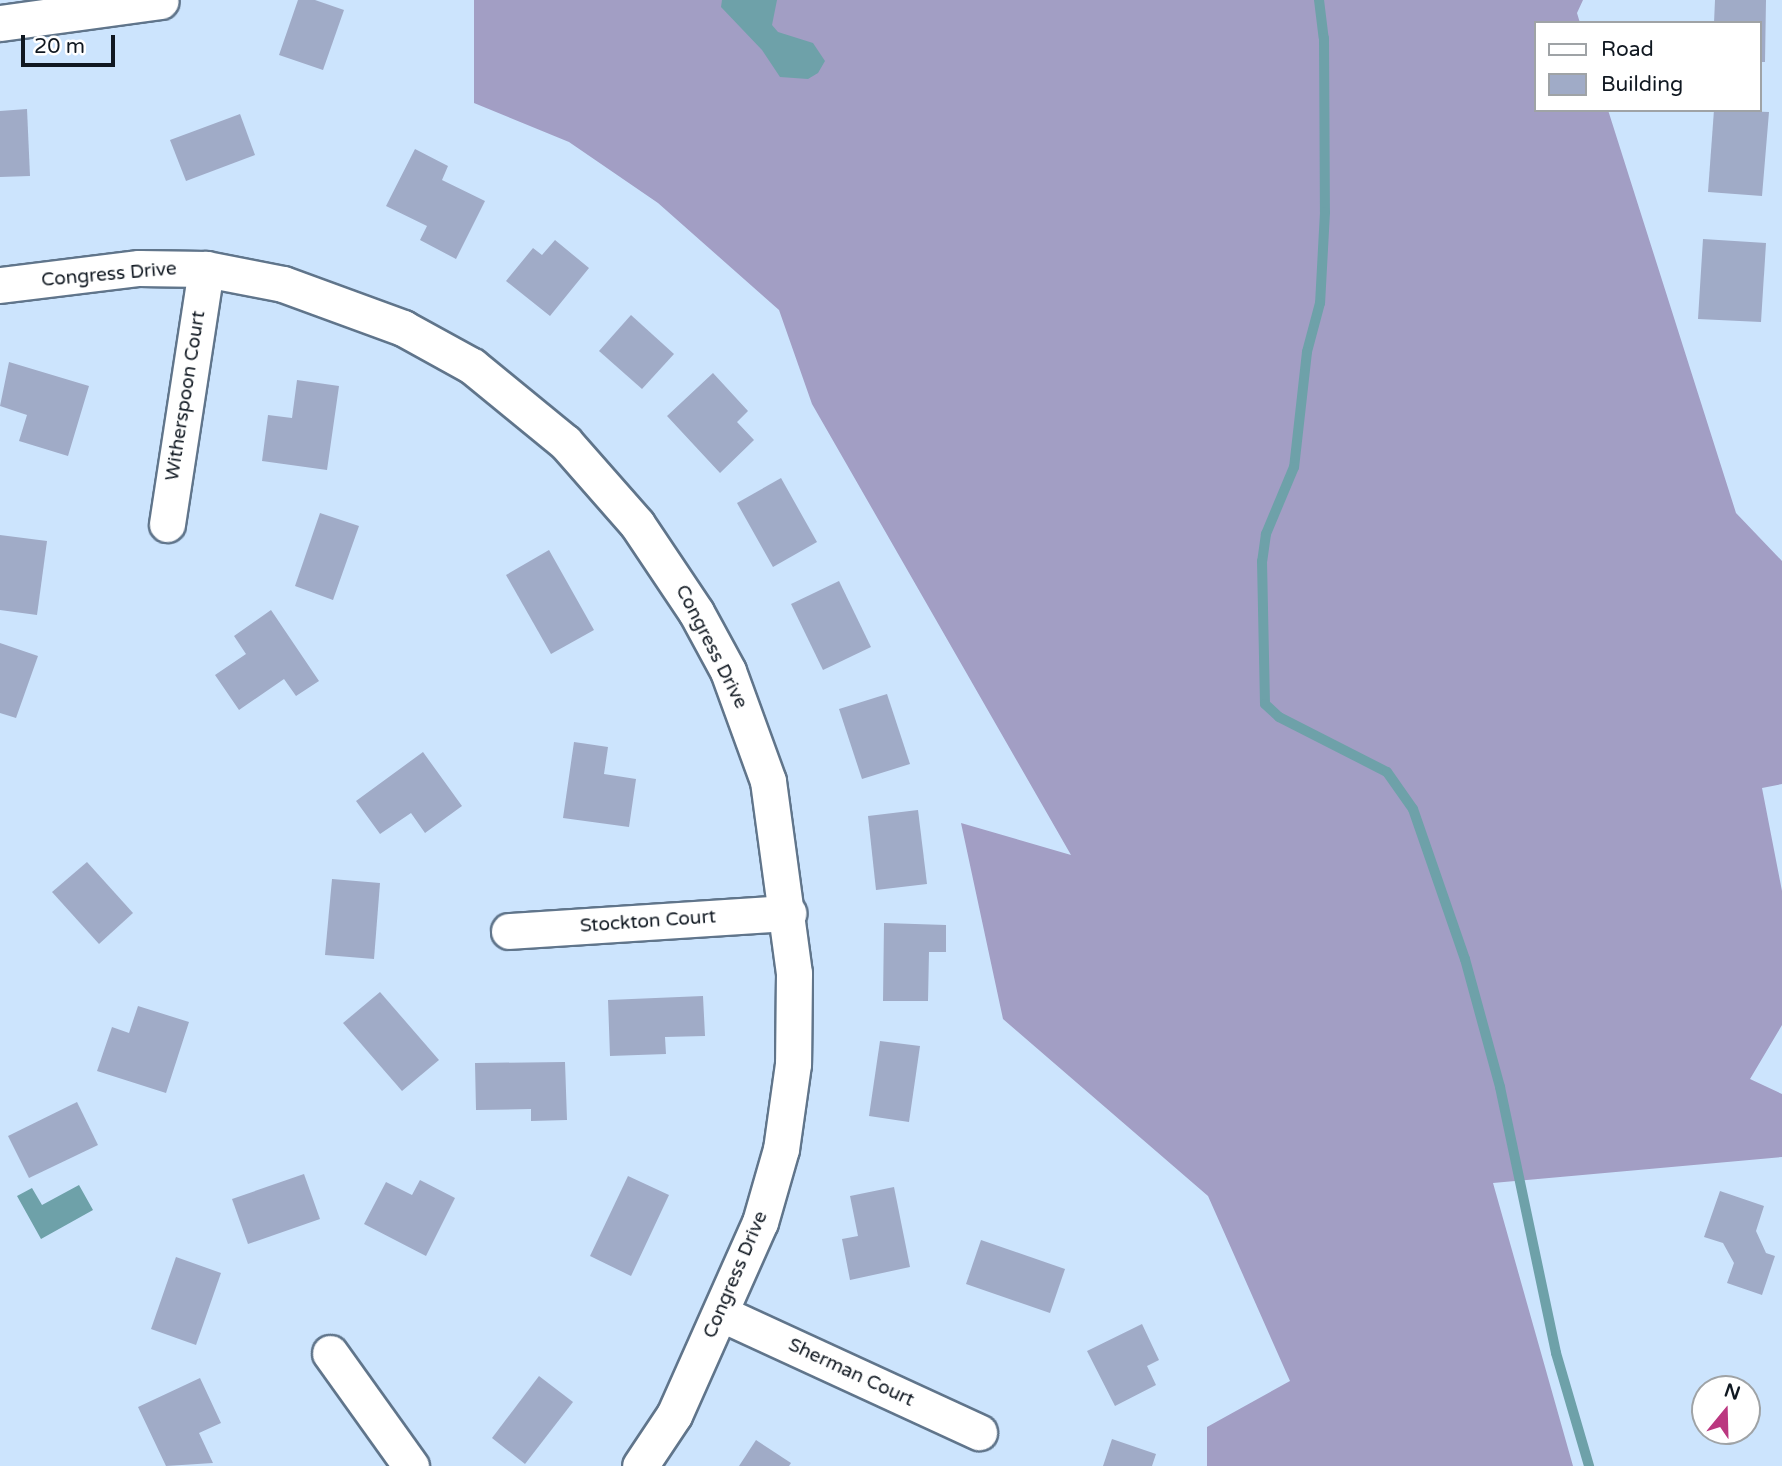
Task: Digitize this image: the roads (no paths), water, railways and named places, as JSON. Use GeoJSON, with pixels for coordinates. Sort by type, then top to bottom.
{"type":"FeatureCollection","features":[{"type":"Feature","properties":{"kind":"street"},"geometry":{"type":"LineString","coordinates":[[0,23],[160,1]]}},
{"type":"Feature","properties":{"kind":"street","name":"Congress Drive"},"geometry":{"type":"LineString","coordinates":[[0,285],[139,268],[206,269],[324,298],[439,346],[535,415],[592,469],[658,552],[728,671],[768,781],[788,913],[796,1019],[781,1149],[760,1222],[722,1314],[674,1415],[640,1466]]}},
{"type":"Feature","properties":{"kind":"street","name":"Witherspoon Court"},"geometry":{"type":"LineString","coordinates":[[167,524],[206,269]]}},
{"type":"Feature","properties":{"kind":"street","name":"Stockton Court"},"geometry":{"type":"LineString","coordinates":[[509,931],[788,913]]}},
{"type":"Feature","properties":{"kind":"street","name":"Sherman Court"},"geometry":{"type":"LineString","coordinates":[[722,1314],[979,1432]]}},
{"type":"Feature","properties":{"kind":"street"},"geometry":{"type":"LineString","coordinates":[[330,1353],[411,1466]]}},
{"type":"Feature","properties":{"kind":"waterway"},"geometry":{"type":"LineString","coordinates":[[1319,0],[1324,38],[1325,212],[1320,303],[1307,352],[1294,467],[1266,534],[1262,561],[1265,704],[1279,717],[1387,772],[1413,809],[1465,959],[1500,1087],[1556,1353],[1589,1466]]}}]}
